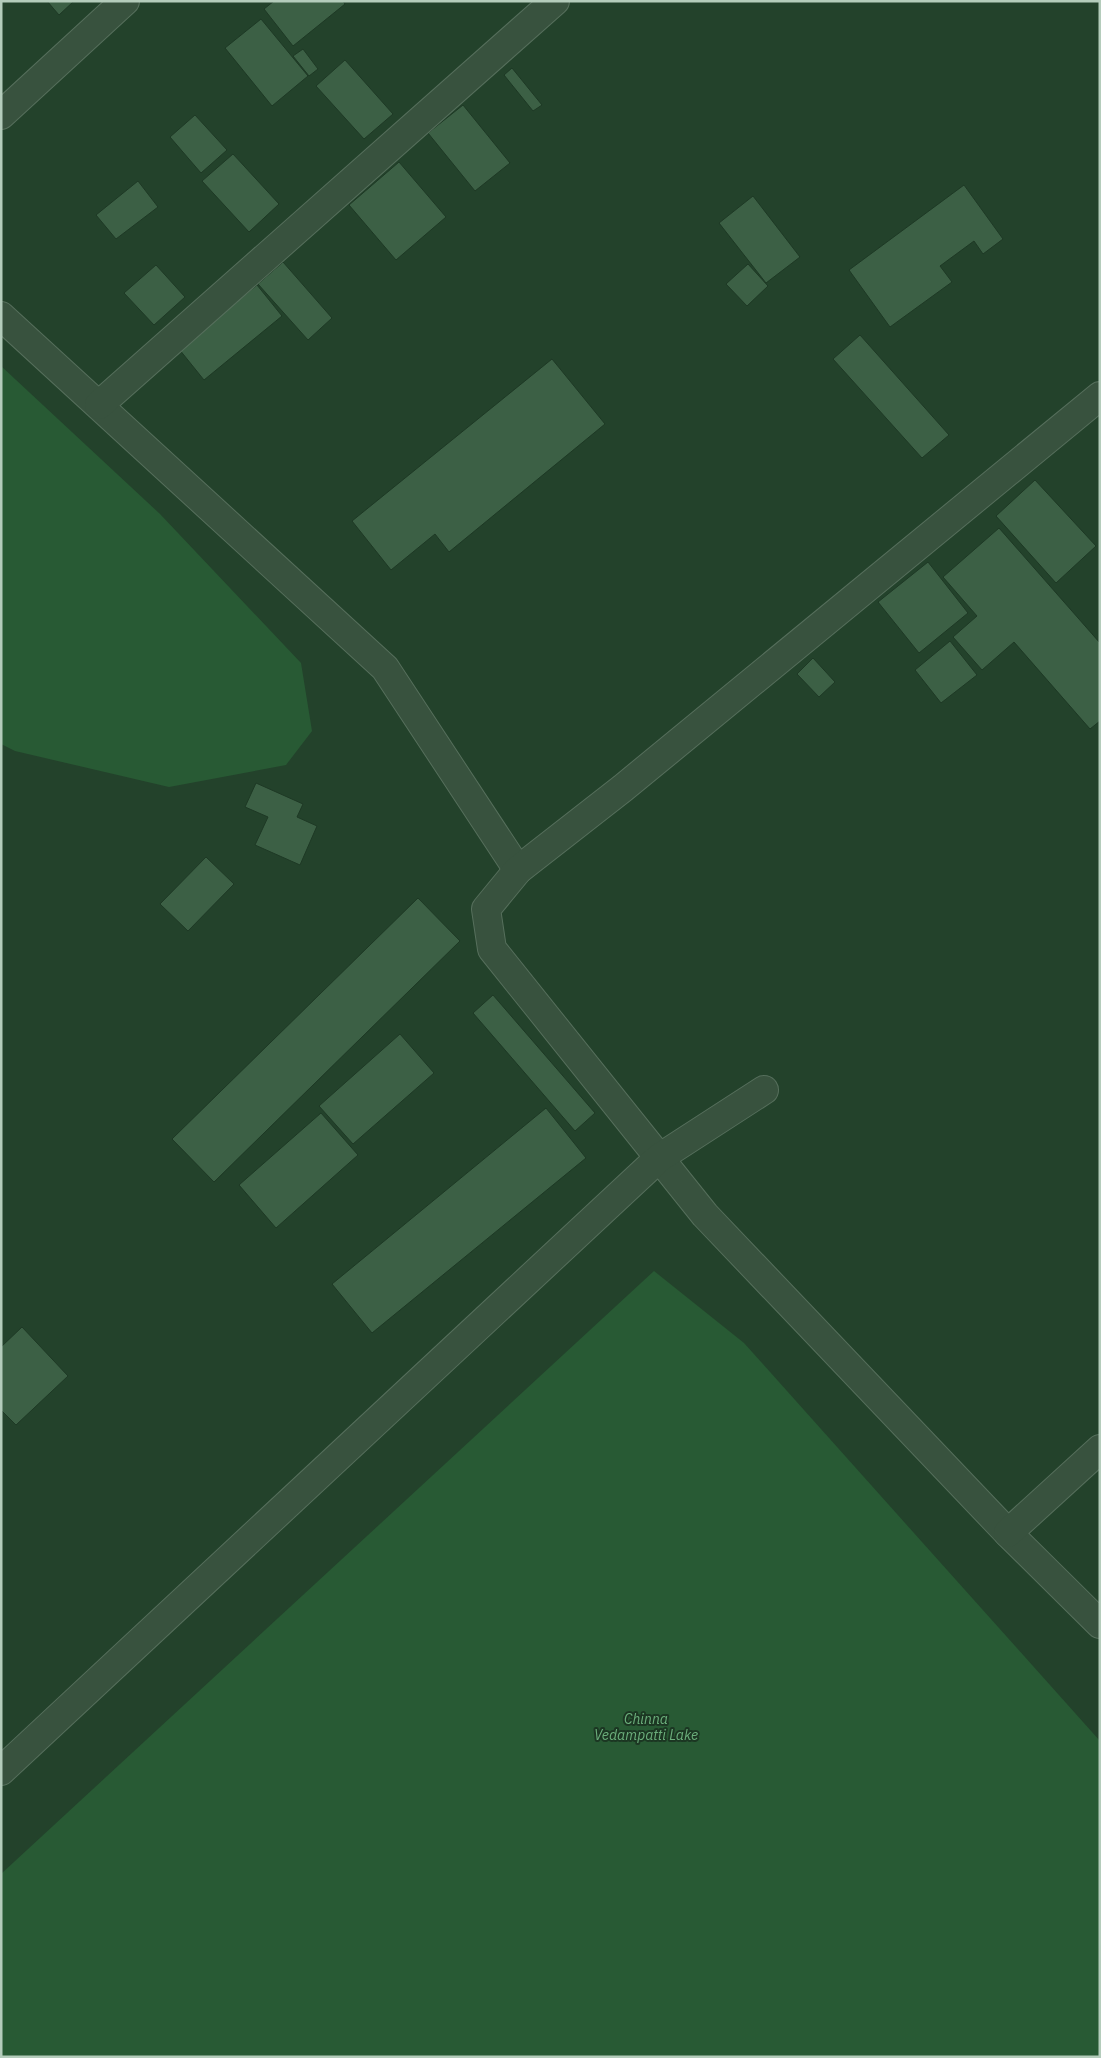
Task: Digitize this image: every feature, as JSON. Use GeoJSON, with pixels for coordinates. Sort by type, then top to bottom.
{"type":"FeatureCollection","features":[{"type":"Feature","properties":{"kind":"street"},"geometry":{"type":"LineString","coordinates":[[1,115],[125,1]]}},
{"type":"Feature","properties":{"kind":"street"},"geometry":{"type":"LineString","coordinates":[[99,404],[555,1]]}},
{"type":"Feature","properties":{"kind":"street"},"geometry":{"type":"LineString","coordinates":[[1,316],[386,668],[518,870]]}},
{"type":"Feature","properties":{"kind":"street"},"geometry":{"type":"LineString","coordinates":[[1100,396],[623,788],[518,870],[486,909],[492,949],[705,1215],[1008,1532],[1100,1624]]}},
{"type":"Feature","properties":{"kind":"street"},"geometry":{"type":"LineString","coordinates":[[1,1771],[659,1158],[764,1090]]}},
{"type":"Feature","properties":{"kind":"street"},"geometry":{"type":"LineString","coordinates":[[1008,1532],[1100,1449]]}},
{"type":"Feature","properties":{"kind":"water"},"geometry":{"type":"Polygon","coordinates":[[[1,366],[160,514],[301,663],[312,731],[286,765],[169,787],[15,751],[1,744],[1,366]]]}},
{"type":"Feature","properties":{"kind":"water","name":"Chinna Vedampatti Lake"},"geometry":{"type":"Polygon","coordinates":[[[654,1271],[744,1343],[1100,1741],[1100,2057],[1,2057],[1,1874],[654,1271]]]}},
{"type":"Feature","properties":{"kind":"building"},"geometry":{"type":"Polygon","coordinates":[[[47,1],[74,1],[59,15],[47,1]]]}},
{"type":"Feature","properties":{"kind":"building"},"geometry":{"type":"Polygon","coordinates":[[[274,1],[343,1],[345,4],[293,46],[264,9],[274,1]]]}},
{"type":"Feature","properties":{"kind":"building"},"geometry":{"type":"Polygon","coordinates":[[[261,19],[308,76],[272,106],[225,48],[261,19]]]}},
{"type":"Feature","properties":{"kind":"building"},"geometry":{"type":"Polygon","coordinates":[[[303,49],[318,69],[309,76],[293,56],[303,49]]]}},
{"type":"Feature","properties":{"kind":"building"},"geometry":{"type":"Polygon","coordinates":[[[345,60],[393,114],[364,139],[316,86],[345,60]]]}},
{"type":"Feature","properties":{"kind":"building"},"geometry":{"type":"Polygon","coordinates":[[[512,68],[542,105],[533,111],[504,75],[512,68]]]}},
{"type":"Feature","properties":{"kind":"building"},"geometry":{"type":"Polygon","coordinates":[[[463,105],[510,163],[475,191],[428,133],[463,105]]]}},
{"type":"Feature","properties":{"kind":"building"},"geometry":{"type":"Polygon","coordinates":[[[195,115],[227,150],[201,173],[170,137],[195,115]]]}},
{"type":"Feature","properties":{"kind":"building"},"geometry":{"type":"Polygon","coordinates":[[[233,154],[279,204],[249,232],[202,181],[233,154]]]}},
{"type":"Feature","properties":{"kind":"building"},"geometry":{"type":"Polygon","coordinates":[[[399,162],[446,217],[396,260],[349,205],[399,162]]]}},
{"type":"Feature","properties":{"kind":"building"},"geometry":{"type":"Polygon","coordinates":[[[138,181],[158,207],[116,239],[96,215],[138,181]]]}},
{"type":"Feature","properties":{"kind":"building"},"geometry":{"type":"Polygon","coordinates":[[[964,185],[1003,239],[983,254],[974,241],[940,266],[952,282],[890,327],[849,270],[964,185]]]}},
{"type":"Feature","properties":{"kind":"building"},"geometry":{"type":"Polygon","coordinates":[[[753,196],[800,257],[766,283],[719,223],[753,196]]]}},
{"type":"Feature","properties":{"kind":"building"},"geometry":{"type":"Polygon","coordinates":[[[283,262],[332,318],[308,340],[258,284],[283,262]]]}},
{"type":"Feature","properties":{"kind":"building"},"geometry":{"type":"Polygon","coordinates":[[[748,264],[768,286],[747,306],[726,284],[748,264]]]}},
{"type":"Feature","properties":{"kind":"building"},"geometry":{"type":"Polygon","coordinates":[[[156,265],[185,297],[154,325],[124,293],[156,265]]]}},
{"type":"Feature","properties":{"kind":"building"},"geometry":{"type":"Polygon","coordinates":[[[257,285],[282,316],[204,380],[179,349],[257,285]]]}},
{"type":"Feature","properties":{"kind":"building"},"geometry":{"type":"Polygon","coordinates":[[[860,335],[949,435],[922,458],[833,359],[860,335]]]}},
{"type":"Feature","properties":{"kind":"building"},"geometry":{"type":"Polygon","coordinates":[[[552,359],[605,424],[449,552],[435,534],[391,570],[352,521],[552,359]]]}},
{"type":"Feature","properties":{"kind":"building"},"geometry":{"type":"Polygon","coordinates":[[[1035,480],[1096,546],[1056,583],[996,516],[1035,480]]]}},
{"type":"Feature","properties":{"kind":"building"},"geometry":{"type":"Polygon","coordinates":[[[999,528],[1100,643],[1100,721],[1090,729],[1014,642],[982,670],[953,637],[977,616],[943,577],[999,528]]]}},
{"type":"Feature","properties":{"kind":"building"},"geometry":{"type":"Polygon","coordinates":[[[928,562],[968,613],[919,653],[878,602],[928,562]]]}},
{"type":"Feature","properties":{"kind":"building"},"geometry":{"type":"Polygon","coordinates":[[[950,641],[977,675],[941,703],[915,670],[950,641]]]}},
{"type":"Feature","properties":{"kind":"building"},"geometry":{"type":"Polygon","coordinates":[[[813,658],[835,682],[819,697],[797,674],[813,658]]]}},
{"type":"Feature","properties":{"kind":"building"},"geometry":{"type":"Polygon","coordinates":[[[256,783],[303,804],[297,817],[317,826],[300,865],[255,845],[268,817],[245,807],[256,783]]]}},
{"type":"Feature","properties":{"kind":"building"},"geometry":{"type":"Polygon","coordinates":[[[206,857],[234,884],[188,931],[160,904],[206,857]]]}},
{"type":"Feature","properties":{"kind":"building"},"geometry":{"type":"Polygon","coordinates":[[[418,898],[460,941],[214,1182],[172,1139],[418,898]]]}},
{"type":"Feature","properties":{"kind":"building"},"geometry":{"type":"Polygon","coordinates":[[[493,995],[595,1113],[575,1131],[473,1013],[493,995]]]}},
{"type":"Feature","properties":{"kind":"building"},"geometry":{"type":"Polygon","coordinates":[[[400,1034],[434,1073],[353,1144],[319,1106],[400,1034]]]}},
{"type":"Feature","properties":{"kind":"building"},"geometry":{"type":"Polygon","coordinates":[[[546,1108],[586,1158],[372,1333],[332,1284],[546,1108]]]}},
{"type":"Feature","properties":{"kind":"building"},"geometry":{"type":"Polygon","coordinates":[[[321,1113],[358,1155],[276,1228],[239,1185],[321,1113]]]}},
{"type":"Feature","properties":{"kind":"building"},"geometry":{"type":"Polygon","coordinates":[[[22,1327],[68,1376],[16,1425],[1,1410],[1,1347],[22,1327]]]}}]}
